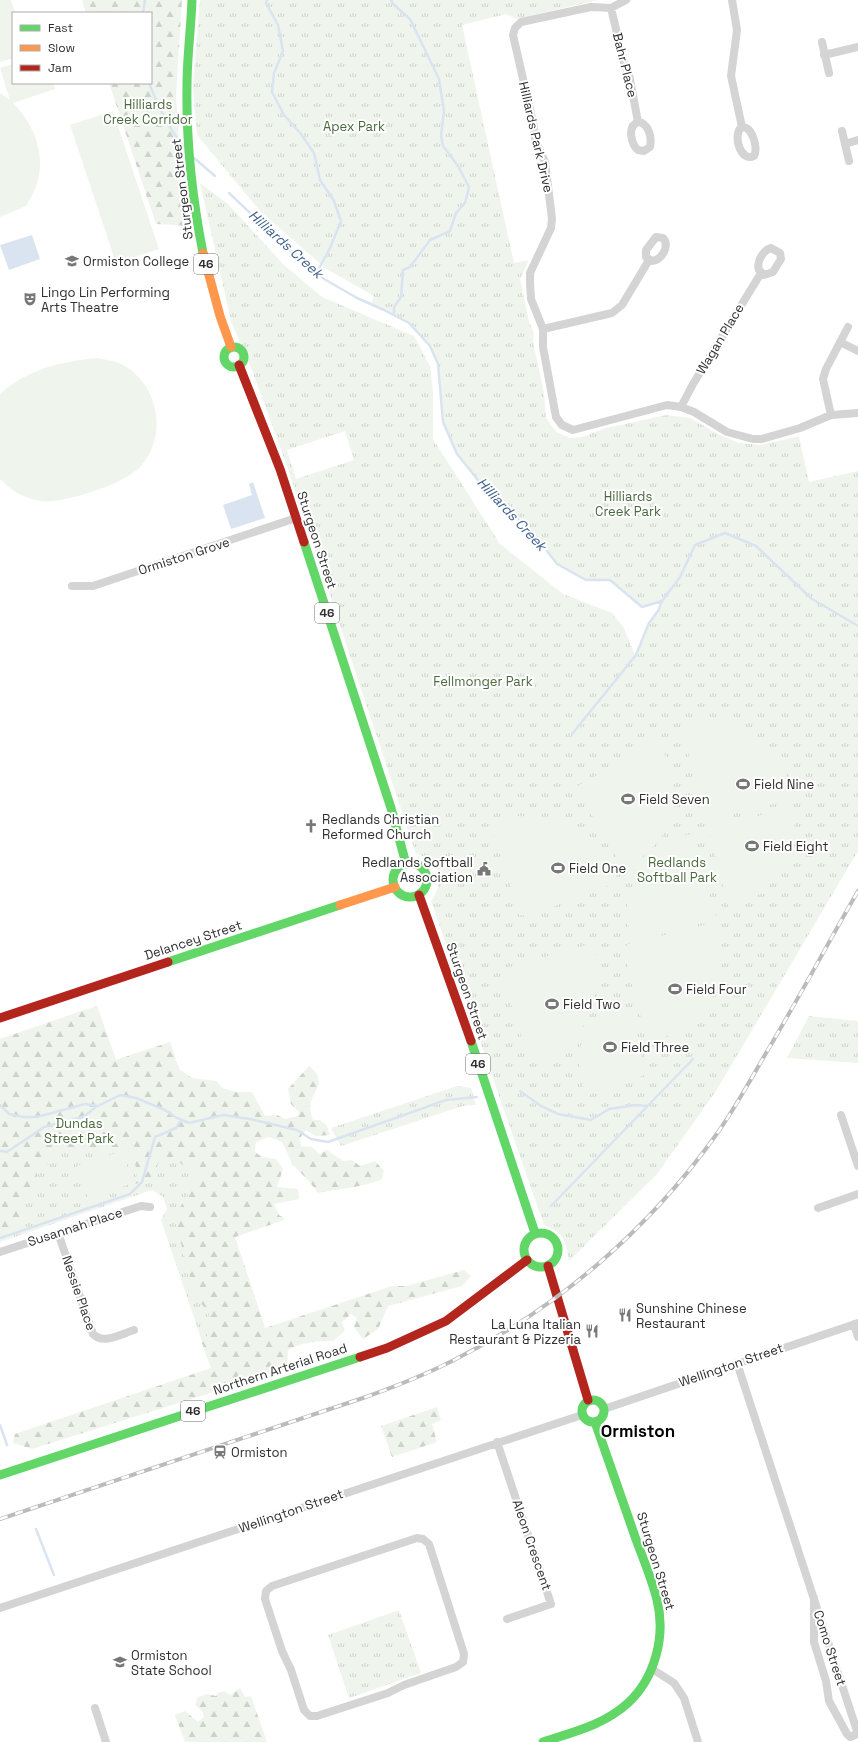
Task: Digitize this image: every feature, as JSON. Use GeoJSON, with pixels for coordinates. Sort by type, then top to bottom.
{"type":"FeatureCollection","features":[{"type":"Feature","properties":{"kind":"main road","name":"Sturgeon Street"},"geometry":{"type":"LineString","coordinates":[[192,0],[187,86],[187,118],[191,178],[195,212],[207,270],[217,307],[231,347]]}},
{"type":"Feature","properties":{"kind":"main road"},"geometry":{"type":"LineString","coordinates":[[231,347],[226,351],[225,360],[229,365],[239,365]]}},
{"type":"Feature","properties":{"kind":"main road","name":"46"},"geometry":{"type":"LineString","coordinates":[[231,347],[238,347],[243,351],[244,358],[239,365]]}},
{"type":"Feature","properties":{"kind":"main road","name":"Sturgeon Street"},"geometry":{"type":"LineString","coordinates":[[239,365],[274,454],[296,518],[391,808],[406,864]]}},
{"type":"Feature","properties":{"kind":"main road"},"geometry":{"type":"LineString","coordinates":[[406,864],[417,864],[426,872],[427,884],[425,889],[419,895],[406,897],[397,892],[395,887],[393,882],[396,870],[406,864]]}},
{"type":"Feature","properties":{"kind":"main road","name":"Delancey Street"},"geometry":{"type":"LineString","coordinates":[[0,1018],[395,887]]}},
{"type":"Feature","properties":{"kind":"main road","name":"Sturgeon Street"},"geometry":{"type":"LineString","coordinates":[[419,895],[451,980],[534,1233]]}},
{"type":"Feature","properties":{"kind":"main road"},"geometry":{"type":"LineString","coordinates":[[534,1233],[548,1233],[557,1242],[558,1256],[548,1266],[537,1266],[527,1260],[524,1245],[534,1233]]}},
{"type":"Feature","properties":{"kind":"main road","name":"Northern Arterial Road"},"geometry":{"type":"LineString","coordinates":[[0,1475],[387,1348],[446,1321],[508,1276],[527,1260]]}},
{"type":"Feature","properties":{"kind":"main road"},"geometry":{"type":"LineString","coordinates":[[548,1266],[588,1400]]}},
{"type":"Feature","properties":{"kind":"main road"},"geometry":{"type":"LineString","coordinates":[[588,1400],[598,1401],[604,1408],[602,1417],[595,1422],[587,1421],[582,1415],[582,1406],[588,1400]]}},
{"type":"Feature","properties":{"kind":"main road","name":"Sturgeon Street"},"geometry":{"type":"LineString","coordinates":[[543,1742],[556,1740],[614,1714],[640,1689],[652,1669],[659,1647],[660,1633],[657,1600],[595,1422]]}},
{"type":"Feature","properties":{"kind":"street"},"geometry":{"type":"LineString","coordinates":[[611,8],[626,0]]}},
{"type":"Feature","properties":{"kind":"street"},"geometry":{"type":"LineString","coordinates":[[732,0],[737,30],[731,76],[742,127]]}},
{"type":"Feature","properties":{"kind":"street","name":"Hilliards Park Drive"},"geometry":{"type":"LineString","coordinates":[[611,8],[591,6],[521,22],[515,28],[514,34],[534,127],[535,140],[545,162],[552,209],[551,228],[530,273],[531,299],[543,329],[543,347],[556,417],[562,426],[573,430],[656,407],[667,405],[681,406],[727,432],[753,439],[762,439],[800,428],[831,415],[858,413]]}},
{"type":"Feature","properties":{"kind":"street","name":"Bahr Place"},"geometry":{"type":"LineString","coordinates":[[611,8],[623,57],[629,74],[638,122]]}},
{"type":"Feature","properties":{"kind":"street"},"geometry":{"type":"LineString","coordinates":[[822,42],[829,72]]}},
{"type":"Feature","properties":{"kind":"street"},"geometry":{"type":"LineString","coordinates":[[824,55],[858,47]]}},
{"type":"Feature","properties":{"kind":"street"},"geometry":{"type":"LineString","coordinates":[[842,131],[849,161]]}},
{"type":"Feature","properties":{"kind":"street"},"geometry":{"type":"LineString","coordinates":[[845,144],[858,140]]}},
{"type":"Feature","properties":{"kind":"street"},"geometry":{"type":"LineString","coordinates":[[543,329],[612,313],[622,305],[649,260]]}},
{"type":"Feature","properties":{"kind":"street","name":"Wagan Place"},"geometry":{"type":"LineString","coordinates":[[681,406],[761,273]]}},
{"type":"Feature","properties":{"kind":"street"},"geometry":{"type":"LineString","coordinates":[[831,415],[823,379],[848,327]]}},
{"type":"Feature","properties":{"kind":"street"},"geometry":{"type":"LineString","coordinates":[[840,342],[858,351]]}},
{"type":"Feature","properties":{"kind":"street","name":"Ormiston Grove"},"geometry":{"type":"LineString","coordinates":[[72,586],[93,586],[296,518]]}},
{"type":"Feature","properties":{"kind":"street"},"geometry":{"type":"LineString","coordinates":[[841,1115],[858,1166]]}},
{"type":"Feature","properties":{"kind":"street"},"geometry":{"type":"LineString","coordinates":[[818,1208],[858,1194]]}},
{"type":"Feature","properties":{"kind":"street","name":"Susannah Place"},"geometry":{"type":"LineString","coordinates":[[0,1252],[141,1206],[150,1207]]}},
{"type":"Feature","properties":{"kind":"street","name":"Nessie Place"},"geometry":{"type":"LineString","coordinates":[[58,1233],[92,1334],[103,1340],[134,1330]]}},
{"type":"Feature","properties":{"kind":"street"},"geometry":{"type":"LineString","coordinates":[[856,1323],[858,1337]]}},
{"type":"Feature","properties":{"kind":"street","name":"Wellington Street"},"geometry":{"type":"LineString","coordinates":[[604,1408],[856,1323]]}},
{"type":"Feature","properties":{"kind":"street","name":"Como Street"},"geometry":{"type":"LineString","coordinates":[[737,1363],[814,1598],[857,1731],[855,1735],[850,1737],[829,1701],[826,1681],[814,1642],[814,1598]]}},
{"type":"Feature","properties":{"kind":"street","name":"Wellington Street"},"geometry":{"type":"LineString","coordinates":[[0,1608],[582,1415]]}},
{"type":"Feature","properties":{"kind":"street","name":"Aleon Crescent"},"geometry":{"type":"LineString","coordinates":[[497,1442],[551,1604],[507,1619]]}},
{"type":"Feature","properties":{"kind":"street"},"geometry":{"type":"LineString","coordinates":[[416,1538],[423,1539],[429,1544],[448,1599],[464,1654],[463,1662],[456,1667],[404,1685],[394,1690],[317,1716],[310,1716],[304,1710],[291,1670],[282,1651],[265,1599],[266,1591],[272,1586],[343,1562],[416,1538]]}},
{"type":"Feature","properties":{"kind":"street"},"geometry":{"type":"LineString","coordinates":[[652,1669],[674,1683],[684,1698],[698,1742]]}},
{"type":"Feature","properties":{"kind":"street"},"geometry":{"type":"LineString","coordinates":[[95,1708],[106,1742]]}},
{"type":"Feature","properties":{"kind":"green space"},"geometry":{"type":"Polygon","coordinates":[[[0,0],[11,0],[15,12],[12,12],[12,58],[0,62],[0,0]]]}},
{"type":"Feature","properties":{"kind":"green space","name":"Hilliards Creek Corridor"},"geometry":{"type":"Polygon","coordinates":[[[82,0],[182,0],[176,97],[182,175],[190,226],[156,224],[109,84],[152,84],[152,12],[86,12],[82,0]]]}},
{"type":"Feature","properties":{"kind":"green space"},"geometry":{"type":"Polygon","coordinates":[[[200,0],[598,0],[516,19],[506,14],[462,25],[514,263],[529,260],[520,279],[529,322],[534,333],[533,342],[544,393],[546,418],[556,432],[570,438],[583,437],[602,429],[666,415],[690,418],[720,435],[739,443],[761,445],[799,436],[809,482],[858,471],[858,851],[716,1091],[657,1174],[569,1261],[567,1248],[563,1238],[556,1231],[544,1225],[431,901],[438,886],[438,872],[431,861],[416,854],[287,466],[252,370],[231,321],[200,183],[228,204],[284,265],[322,297],[414,336],[430,366],[433,391],[433,439],[500,544],[563,594],[612,613],[624,628],[635,655],[649,623],[658,611],[662,601],[642,607],[610,580],[586,580],[557,564],[530,529],[494,500],[457,454],[443,422],[438,364],[430,346],[408,323],[371,304],[374,296],[325,268],[260,211],[197,135],[193,87],[200,0]],[[345,431],[287,450],[296,479],[354,460],[345,431]]]}},
{"type":"Feature","properties":{"kind":"green space"},"geometry":{"type":"Polygon","coordinates":[[[12,64],[12,84],[54,84],[55,89],[13,103],[27,120],[36,140],[39,150],[39,172],[35,189],[26,206],[0,217],[0,93],[10,100],[0,68],[12,64]]]}},
{"type":"Feature","properties":{"kind":"green space"},"geometry":{"type":"Polygon","coordinates":[[[113,111],[159,249],[116,263],[70,125],[113,111]]]}},
{"type":"Feature","properties":{"kind":"green space"},"geometry":{"type":"Polygon","coordinates":[[[98,358],[119,363],[132,371],[143,382],[155,409],[157,424],[155,439],[150,453],[134,473],[109,485],[79,496],[52,501],[42,501],[24,496],[14,491],[0,479],[0,394],[11,385],[34,372],[72,361],[98,358]]]}},
{"type":"Feature","properties":{"kind":"green space","name":"Field Nine"},"geometry":{"type":"Polygon","coordinates":[[[682,722],[726,722],[763,742],[784,769],[795,799],[703,820],[682,722]]]}},
{"type":"Feature","properties":{"kind":"green space","name":"Field Seven"},"geometry":{"type":"Polygon","coordinates":[[[657,740],[669,762],[674,787],[673,811],[661,839],[625,873],[576,787],[657,740]]]}},
{"type":"Feature","properties":{"kind":"green space","name":"Field Eight"},"geometry":{"type":"Polygon","coordinates":[[[793,808],[795,832],[787,861],[764,892],[729,910],[708,827],[793,808]]]}},
{"type":"Feature","properties":{"kind":"green space","name":"Field One"},"geometry":{"type":"Polygon","coordinates":[[[512,816],[550,817],[584,835],[606,854],[619,882],[528,916],[520,915],[490,823],[512,816]]]}},
{"type":"Feature","properties":{"kind":"green space","name":"Redlands Softball Park"},"geometry":{"type":"Polygon","coordinates":[[[693,834],[716,917],[643,938],[632,937],[627,919],[627,907],[633,883],[639,871],[646,861],[664,843],[677,837],[693,834]]]}},
{"type":"Feature","properties":{"kind":"green space","name":"Field Four"},"geometry":{"type":"Polygon","coordinates":[[[713,923],[717,924],[722,951],[718,986],[703,1011],[692,1021],[679,1030],[648,1044],[623,950],[628,944],[713,923]]]}},
{"type":"Feature","properties":{"kind":"green space","name":"Field Two"},"geometry":{"type":"Polygon","coordinates":[[[593,943],[598,963],[598,973],[596,993],[586,1022],[571,1043],[566,1047],[549,1056],[530,1063],[501,973],[506,968],[593,943]]]}},
{"type":"Feature","properties":{"kind":"green space","name":"Dundas Street Park"},"geometry":{"type":"Polygon","coordinates":[[[97,1006],[116,1060],[170,1042],[272,1349],[211,1368],[161,1220],[167,1209],[163,1197],[152,1190],[0,1242],[0,1039],[97,1006]]]}},
{"type":"Feature","properties":{"kind":"green space"},"geometry":{"type":"Polygon","coordinates":[[[97,1006],[116,1060],[170,1042],[179,1069],[192,1078],[217,1081],[222,1088],[236,1092],[252,1092],[265,1116],[277,1115],[285,1119],[298,1116],[299,1112],[291,1104],[288,1089],[309,1066],[315,1072],[319,1082],[311,1101],[311,1114],[313,1120],[320,1120],[327,1126],[330,1135],[315,1136],[306,1130],[300,1138],[301,1146],[312,1147],[319,1154],[327,1150],[343,1161],[352,1160],[360,1166],[375,1161],[384,1171],[381,1180],[358,1186],[318,1193],[293,1165],[282,1142],[269,1137],[256,1142],[255,1152],[262,1157],[276,1159],[283,1169],[277,1187],[298,1189],[299,1199],[274,1204],[279,1215],[284,1218],[284,1220],[235,1237],[265,1328],[392,1286],[406,1286],[464,1270],[471,1276],[462,1286],[388,1306],[378,1329],[363,1339],[354,1327],[357,1318],[351,1314],[342,1322],[345,1331],[333,1341],[310,1342],[288,1350],[287,1369],[32,1449],[13,1443],[15,1434],[211,1368],[202,1343],[210,1331],[209,1313],[195,1296],[174,1217],[191,1190],[197,1173],[178,1162],[160,1157],[153,1179],[135,1184],[137,1172],[133,1155],[123,1149],[64,1148],[49,1157],[47,1165],[37,1170],[37,1176],[32,1182],[36,1192],[23,1202],[20,1225],[11,1231],[0,1235],[0,1039],[97,1006]]]}},
{"type":"Feature","properties":{"kind":"green space","name":"Field Three"},"geometry":{"type":"Polygon","coordinates":[[[628,1008],[647,1074],[586,1096],[580,1065],[580,1051],[583,1039],[589,1029],[598,1020],[611,1013],[628,1008]]]}},
{"type":"Feature","properties":{"kind":"green space"},"geometry":{"type":"Polygon","coordinates":[[[809,1016],[858,1021],[858,1063],[787,1058],[809,1016]]]}},
{"type":"Feature","properties":{"kind":"green space"},"geometry":{"type":"Polygon","coordinates":[[[457,1086],[471,1088],[476,1105],[463,1106],[341,1146],[331,1128],[457,1086]]]}},
{"type":"Feature","properties":{"kind":"green space"},"geometry":{"type":"Polygon","coordinates":[[[122,1151],[133,1183],[88,1198],[77,1166],[122,1151]]]}},
{"type":"Feature","properties":{"kind":"green space"},"geometry":{"type":"Polygon","coordinates":[[[437,1407],[441,1420],[432,1424],[437,1442],[392,1457],[381,1426],[437,1407]]]}},
{"type":"Feature","properties":{"kind":"green space"},"geometry":{"type":"Polygon","coordinates":[[[399,1610],[421,1673],[349,1698],[328,1635],[399,1610]]]}},
{"type":"Feature","properties":{"kind":"green space"},"geometry":{"type":"Polygon","coordinates":[[[240,1688],[245,1697],[251,1696],[267,1742],[185,1742],[175,1715],[185,1711],[198,1722],[204,1717],[202,1711],[195,1705],[198,1697],[207,1694],[216,1696],[218,1693],[225,1691],[230,1695],[240,1688]]]}},
{"type":"Feature","properties":{"kind":"shaded area"},"geometry":{"type":"Polygon","coordinates":[[[32,235],[40,259],[9,270],[0,245],[32,235]]]}},
{"type":"Feature","properties":{"kind":"shaded area"},"geometry":{"type":"Polygon","coordinates":[[[253,482],[265,518],[231,529],[223,505],[252,495],[249,484],[253,482]]]}},
{"type":"Feature","properties":{"kind":"waterway","name":"Hilliards Creek"},"geometry":{"type":"LineString","coordinates":[[143,12],[145,0]]}},
{"type":"Feature","properties":{"kind":"waterway"},"geometry":{"type":"LineString","coordinates":[[267,0],[266,3],[278,25],[283,51],[274,73],[272,92],[284,115],[301,134],[314,153],[320,180],[334,201],[341,221],[330,248],[317,272]]}},
{"type":"Feature","properties":{"kind":"waterway"},"geometry":{"type":"LineString","coordinates":[[391,0],[393,4],[410,19],[439,79],[444,111],[441,136],[443,146],[458,166],[469,187],[465,203],[456,213],[450,231],[430,240],[410,267],[403,270],[401,297],[394,307],[394,315]]}},
{"type":"Feature","properties":{"kind":"waterway","name":"Hilliards Creek"},"geometry":{"type":"LineString","coordinates":[[149,84],[164,116],[184,147]]}},
{"type":"Feature","properties":{"kind":"waterway","name":"Hilliards Creek"},"geometry":{"type":"LineString","coordinates":[[194,158],[215,176]]}},
{"type":"Feature","properties":{"kind":"waterway","name":"Hilliards Creek"},"geometry":{"type":"LineString","coordinates":[[229,193],[285,246],[324,279],[357,298],[409,323],[430,346],[438,364],[443,422],[457,454],[494,500],[530,529],[557,564],[586,580],[610,580],[642,607],[662,601],[680,577],[695,545],[725,533],[756,546],[812,599],[858,626]]}},
{"type":"Feature","properties":{"kind":"waterway"},"geometry":{"type":"LineString","coordinates":[[572,734],[636,655],[649,623],[658,611],[662,601]]}},
{"type":"Feature","properties":{"kind":"waterway"},"geometry":{"type":"LineString","coordinates":[[551,1206],[693,1059]]}},
{"type":"Feature","properties":{"kind":"waterway"},"geometry":{"type":"LineString","coordinates":[[520,1091],[541,1106],[558,1114],[591,1120],[609,1109],[636,1105],[647,1106]]}},
{"type":"Feature","properties":{"kind":"waterway"},"geometry":{"type":"LineString","coordinates":[[0,1151],[7,1152],[44,1127],[83,1117],[96,1107],[120,1095],[136,1098],[165,1110],[175,1117],[189,1123],[223,1115],[250,1119],[297,1130],[311,1139],[328,1142],[446,1100],[477,1097]]}},
{"type":"Feature","properties":{"kind":"waterway"},"geometry":{"type":"LineString","coordinates":[[0,1105],[9,1114],[23,1117],[37,1117],[85,1104],[98,1106]]}},
{"type":"Feature","properties":{"kind":"waterway"},"geometry":{"type":"LineString","coordinates":[[0,1238],[130,1194],[142,1182],[155,1137],[176,1128],[181,1120]]}},
{"type":"Feature","properties":{"kind":"waterway"},"geometry":{"type":"LineString","coordinates":[[0,1425],[7,1445]]}},
{"type":"Feature","properties":{"kind":"waterway"},"geometry":{"type":"LineString","coordinates":[[36,1529],[54,1575]]}},
{"type":"Feature","properties":{"kind":"railway"},"geometry":{"type":"LineString","coordinates":[[0,1519],[363,1398],[409,1380],[443,1365],[492,1339],[565,1291],[631,1234],[661,1203],[716,1135],[750,1081],[792,1009],[858,891]]}},
{"type":"Feature","properties":{"kind":"traffic: fast"},"geometry":{"type":"LineString","coordinates":[[192,0],[187,74],[187,106],[193,190],[203,253]]}},
{"type":"Feature","properties":{"kind":"traffic: fast"},"geometry":{"type":"LineString","coordinates":[[234,347],[241,350],[244,357],[241,364],[234,367],[227,364],[224,357],[227,350],[234,347]]}},
{"type":"Feature","properties":{"kind":"traffic: fast"},"geometry":{"type":"LineString","coordinates":[[304,542],[391,808],[406,864]]}},
{"type":"Feature","properties":{"kind":"traffic: fast"},"geometry":{"type":"LineString","coordinates":[[413,863],[422,868],[426,873],[427,880],[426,887],[422,892],[417,896],[407,897],[403,896],[394,887],[393,877],[394,873],[403,864],[413,863]]}},
{"type":"Feature","properties":{"kind":"traffic: fast"},"geometry":{"type":"LineString","coordinates":[[168,962],[340,905]]}},
{"type":"Feature","properties":{"kind":"traffic: fast"},"geometry":{"type":"LineString","coordinates":[[471,1041],[535,1233]]}},
{"type":"Feature","properties":{"kind":"traffic: fast"},"geometry":{"type":"LineString","coordinates":[[538,1233],[544,1233],[548,1234],[555,1240],[558,1250],[557,1257],[551,1264],[544,1267],[538,1267],[534,1266],[527,1260],[524,1253],[524,1247],[525,1243],[531,1236],[538,1233]]}},
{"type":"Feature","properties":{"kind":"traffic: fast"},"geometry":{"type":"LineString","coordinates":[[0,1475],[360,1357]]}},
{"type":"Feature","properties":{"kind":"traffic: fast"},"geometry":{"type":"LineString","coordinates":[[589,1400],[597,1400],[604,1407],[604,1411],[604,1415],[597,1422],[589,1422],[582,1415],[582,1407],[589,1400]]}},
{"type":"Feature","properties":{"kind":"traffic: fast"},"geometry":{"type":"LineString","coordinates":[[543,1742],[588,1727],[619,1711],[637,1693],[645,1681],[656,1656],[659,1642],[660,1628],[657,1600],[595,1422]]}},
{"type":"Feature","properties":{"kind":"traffic: slow"},"geometry":{"type":"LineString","coordinates":[[203,253],[220,316],[231,347]]}},
{"type":"Feature","properties":{"kind":"traffic: slow"},"geometry":{"type":"LineString","coordinates":[[340,905],[395,887]]}},
{"type":"Feature","properties":{"kind":"traffic: jam"},"geometry":{"type":"LineString","coordinates":[[239,365],[280,469],[304,542]]}},
{"type":"Feature","properties":{"kind":"traffic: jam"},"geometry":{"type":"LineString","coordinates":[[419,895],[471,1041]]}},
{"type":"Feature","properties":{"kind":"traffic: jam"},"geometry":{"type":"LineString","coordinates":[[0,1018],[168,962]]}},
{"type":"Feature","properties":{"kind":"traffic: jam"},"geometry":{"type":"LineString","coordinates":[[360,1357],[387,1348],[446,1321],[527,1260]]}},
{"type":"Feature","properties":{"kind":"traffic: jam"},"geometry":{"type":"LineString","coordinates":[[548,1266],[588,1400]]}},
{"type":"Feature","properties":{"kind":"place","name":"Ormiston College"},"geometry":{"type":"Point","coordinates":[72,261]}},
{"type":"Feature","properties":{"kind":"place","name":"Lingo Lin Performing Arts Theatre"},"geometry":{"type":"Point","coordinates":[30,299]}},
{"type":"Feature","properties":{"kind":"place","name":"Field Nine"},"geometry":{"type":"Point","coordinates":[743,784]}},
{"type":"Feature","properties":{"kind":"place","name":"Field Seven"},"geometry":{"type":"Point","coordinates":[628,799]}},
{"type":"Feature","properties":{"kind":"place","name":"Redlands Christian Reformed Church"},"geometry":{"type":"Point","coordinates":[311,826]}},
{"type":"Feature","properties":{"kind":"place","name":"Field Eight"},"geometry":{"type":"Point","coordinates":[752,846]}},
{"type":"Feature","properties":{"kind":"place","name":"Field One"},"geometry":{"type":"Point","coordinates":[558,868]}},
{"type":"Feature","properties":{"kind":"place","name":"Redlands Softball Association"},"geometry":{"type":"Point","coordinates":[484,869]}},
{"type":"Feature","properties":{"kind":"place","name":"Field Four"},"geometry":{"type":"Point","coordinates":[675,989]}},
{"type":"Feature","properties":{"kind":"place","name":"Field Two"},"geometry":{"type":"Point","coordinates":[552,1004]}},
{"type":"Feature","properties":{"kind":"place","name":"Field Three"},"geometry":{"type":"Point","coordinates":[610,1047]}},
{"type":"Feature","properties":{"kind":"place","name":"Sunshine Chinese Restaurant"},"geometry":{"type":"Point","coordinates":[625,1315]}},
{"type":"Feature","properties":{"kind":"place","name":"La Luna Italian Restaurant & Pizzeria"},"geometry":{"type":"Point","coordinates":[592,1331]}},
{"type":"Feature","properties":{"kind":"place","name":"Ormiston"},"geometry":{"type":"Point","coordinates":[220,1452]}},
{"type":"Feature","properties":{"kind":"place","name":"Ormiston State School"},"geometry":{"type":"Point","coordinates":[120,1662]}},
{"type":"Feature","properties":{"kind":"district","name":"Ormiston"},"geometry":{"type":"Point","coordinates":[638,1431]}},
{"type":"Feature","properties":{"kind":"park label","name":"Apex Park"},"geometry":{"type":"Point","coordinates":[354,126]}},
{"type":"Feature","properties":{"kind":"park label","name":"Hilliards Creek Park"},"geometry":{"type":"Point","coordinates":[628,504]}},
{"type":"Feature","properties":{"kind":"park label","name":"Fellmonger Park"},"geometry":{"type":"Point","coordinates":[483,681]}}]}
